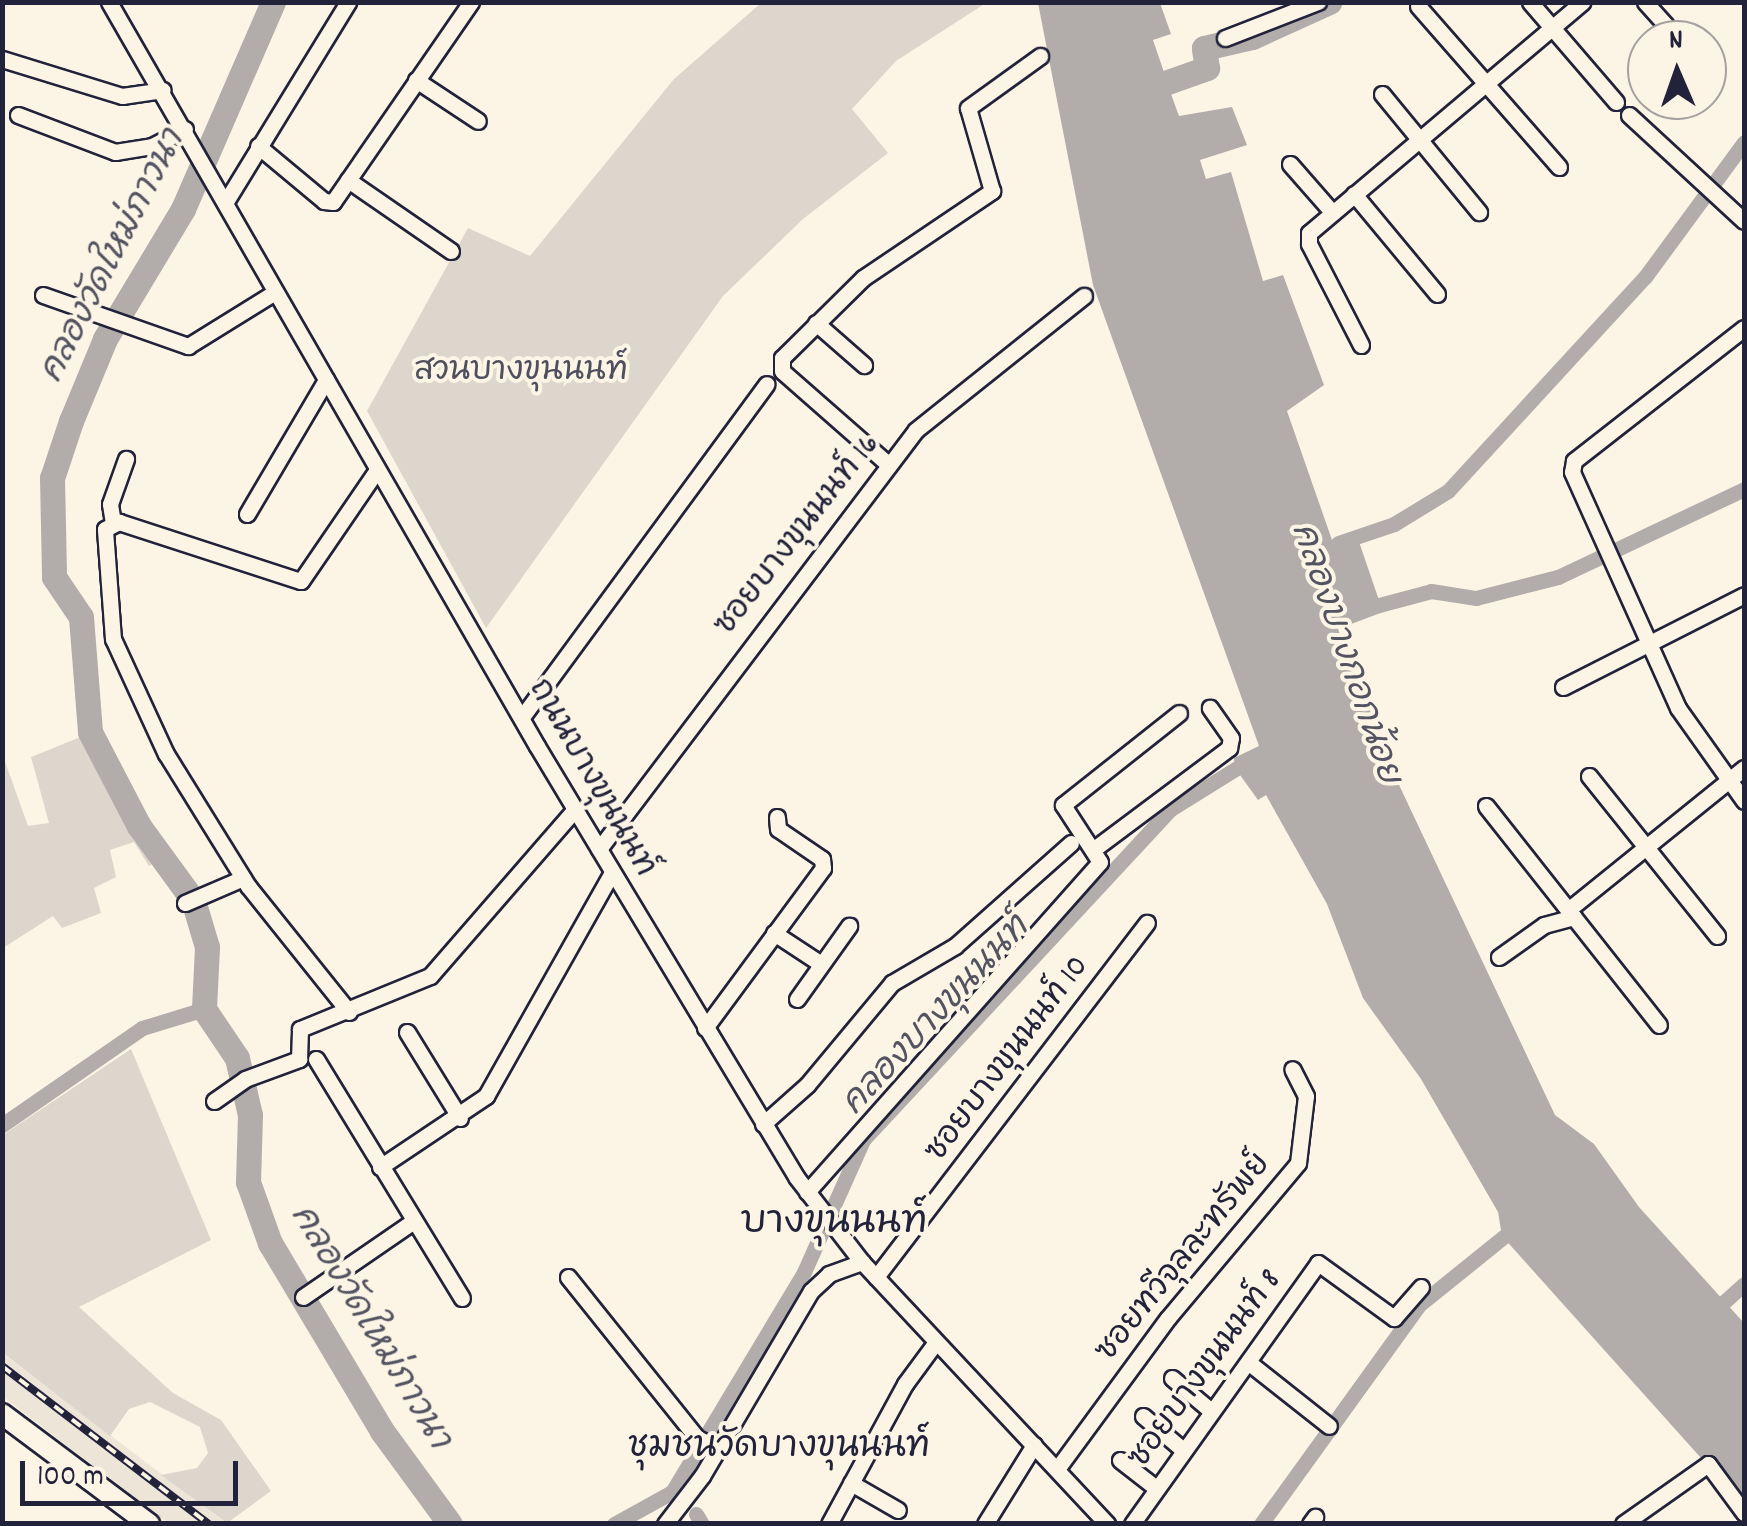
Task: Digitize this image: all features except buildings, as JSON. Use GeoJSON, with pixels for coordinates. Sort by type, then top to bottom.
{"type":"FeatureCollection","features":[{"type":"Feature","properties":{"kind":"main road"},"geometry":{"type":"LineString","coordinates":[[2,1414],[149,1524]]}},
{"type":"Feature","properties":{"kind":"street","name":"ถนนบางขุนนนท์"},"geometry":{"type":"LineString","coordinates":[[109,2],[376,470],[705,1028],[807,1192],[862,1262],[1106,1524]]}},
{"type":"Feature","properties":{"kind":"street"},"geometry":{"type":"LineString","coordinates":[[225,202],[348,2]]}},
{"type":"Feature","properties":{"kind":"street"},"geometry":{"type":"LineString","coordinates":[[258,146],[324,202],[334,202],[471,2]]}},
{"type":"Feature","properties":{"kind":"street"},"geometry":{"type":"LineString","coordinates":[[1225,38],[1318,2]]}},
{"type":"Feature","properties":{"kind":"street"},"geometry":{"type":"LineString","coordinates":[[1530,2],[1616,102]]}},
{"type":"Feature","properties":{"kind":"street"},"geometry":{"type":"LineString","coordinates":[[1361,345],[1307,238],[1332,212],[1582,2]]}},
{"type":"Feature","properties":{"kind":"street"},"geometry":{"type":"LineString","coordinates":[[1418,6],[1559,167]]}},
{"type":"Feature","properties":{"kind":"street"},"geometry":{"type":"LineString","coordinates":[[890,465],[782,371],[785,353],[863,278],[992,191],[968,108],[1040,56]]}},
{"type":"Feature","properties":{"kind":"street"},"geometry":{"type":"LineString","coordinates":[[2,59],[122,96],[162,90]]}},
{"type":"Feature","properties":{"kind":"street"},"geometry":{"type":"LineString","coordinates":[[416,80],[478,120]]}},
{"type":"Feature","properties":{"kind":"street"},"geometry":{"type":"LineString","coordinates":[[1382,94],[1479,212]]}},
{"type":"Feature","properties":{"kind":"street"},"geometry":{"type":"LineString","coordinates":[[18,115],[115,152],[152,146],[185,130]]}},
{"type":"Feature","properties":{"kind":"street"},"geometry":{"type":"LineString","coordinates":[[1634,120],[1744,220]]}},
{"type":"Feature","properties":{"kind":"street"},"geometry":{"type":"LineString","coordinates":[[1290,164],[1332,212]]}},
{"type":"Feature","properties":{"kind":"street"},"geometry":{"type":"LineString","coordinates":[[348,180],[451,251]]}},
{"type":"Feature","properties":{"kind":"street"},"geometry":{"type":"LineString","coordinates":[[1354,194],[1436,294]]}},
{"type":"Feature","properties":{"kind":"street"},"geometry":{"type":"LineString","coordinates":[[43,295],[188,346],[275,292]]}},
{"type":"Feature","properties":{"kind":"street","name":"ซอยบางขุนนนท์ 16"},"geometry":{"type":"LineString","coordinates":[[599,850],[890,465],[938,408],[1084,296]]}},
{"type":"Feature","properties":{"kind":"street"},"geometry":{"type":"LineString","coordinates":[[816,323],[864,365]]}},
{"type":"Feature","properties":{"kind":"street"},"geometry":{"type":"LineString","coordinates":[[1744,328],[1574,461],[1572,472],[1618,564],[1678,708],[1744,800]]}},
{"type":"Feature","properties":{"kind":"street"},"geometry":{"type":"LineString","coordinates":[[247,514],[326,380]]}},
{"type":"Feature","properties":{"kind":"street"},"geometry":{"type":"LineString","coordinates":[[522,717],[766,384]]}},
{"type":"Feature","properties":{"kind":"street"},"geometry":{"type":"LineString","coordinates":[[113,522],[110,504],[126,458]]}},
{"type":"Feature","properties":{"kind":"street"},"geometry":{"type":"LineString","coordinates":[[113,522],[301,582],[376,470]]}},
{"type":"Feature","properties":{"kind":"street"},"geometry":{"type":"LineString","coordinates":[[113,522],[106,529],[113,639],[166,754],[244,878],[349,1012]]}},
{"type":"Feature","properties":{"kind":"street"},"geometry":{"type":"LineString","coordinates":[[1563,687],[1744,595]]}},
{"type":"Feature","properties":{"kind":"street"},"geometry":{"type":"LineString","coordinates":[[1094,849],[1230,748],[1231,738],[1210,708]]}},
{"type":"Feature","properties":{"kind":"street"},"geometry":{"type":"LineString","coordinates":[[807,1192],[1100,862],[1063,805],[1179,713]]}},
{"type":"Feature","properties":{"kind":"street"},"geometry":{"type":"LineString","coordinates":[[1499,957],[1544,926],[1571,914],[1744,768]]}},
{"type":"Feature","properties":{"kind":"street"},"geometry":{"type":"LineString","coordinates":[[1589,776],[1717,936]]}},
{"type":"Feature","properties":{"kind":"street"},"geometry":{"type":"LineString","coordinates":[[1486,806],[1660,1025]]}},
{"type":"Feature","properties":{"kind":"street"},"geometry":{"type":"LineString","coordinates":[[214,1101],[245,1079],[299,1059],[300,1029],[430,976],[575,809]]}},
{"type":"Feature","properties":{"kind":"street"},"geometry":{"type":"LineString","coordinates":[[705,1028],[824,864],[779,830],[777,817]]}},
{"type":"Feature","properties":{"kind":"street"},"geometry":{"type":"LineString","coordinates":[[763,1124],[806,1085],[892,983],[955,946],[1072,843]]}},
{"type":"Feature","properties":{"kind":"street"},"geometry":{"type":"LineString","coordinates":[[380,1166],[460,1118],[486,1096],[612,872]]}},
{"type":"Feature","properties":{"kind":"street"},"geometry":{"type":"LineString","coordinates":[[184,903],[244,878]]}},
{"type":"Feature","properties":{"kind":"street","name":"ซอยบางขุนนนท์ 10"},"geometry":{"type":"LineString","coordinates":[[876,1277],[1147,923]]}},
{"type":"Feature","properties":{"kind":"street"},"geometry":{"type":"LineString","coordinates":[[796,999],[849,926]]}},
{"type":"Feature","properties":{"kind":"street"},"geometry":{"type":"LineString","coordinates":[[774,932],[822,964]]}},
{"type":"Feature","properties":{"kind":"street"},"geometry":{"type":"LineString","coordinates":[[406,1032],[460,1118]]}},
{"type":"Feature","properties":{"kind":"street"},"geometry":{"type":"LineString","coordinates":[[316,1059],[412,1222],[462,1298]]}},
{"type":"Feature","properties":{"kind":"street","name":"ซอยทวีจุลละทรัพย์"},"geometry":{"type":"LineString","coordinates":[[1057,1469],[1168,1318],[1298,1162],[1306,1096],[1292,1069]]}},
{"type":"Feature","properties":{"kind":"street"},"geometry":{"type":"LineString","coordinates":[[305,1296],[412,1222]]}},
{"type":"Feature","properties":{"kind":"street"},"geometry":{"type":"LineString","coordinates":[[669,1517],[719,1448],[812,1291],[828,1274],[862,1262]]}},
{"type":"Feature","properties":{"kind":"street","name":"ซอยบางขุนนนท์ 8"},"geometry":{"type":"LineString","coordinates":[[1132,1524],[1318,1263],[1394,1318],[1421,1287]]}},
{"type":"Feature","properties":{"kind":"street"},"geometry":{"type":"LineString","coordinates":[[568,1277],[697,1438],[719,1448]]}},
{"type":"Feature","properties":{"kind":"street"},"geometry":{"type":"LineString","coordinates":[[829,1524],[936,1342]]}},
{"type":"Feature","properties":{"kind":"street"},"geometry":{"type":"LineString","coordinates":[[1248,1362],[1329,1426]]}},
{"type":"Feature","properties":{"kind":"street"},"geometry":{"type":"LineString","coordinates":[[1172,1378],[1210,1410]]}},
{"type":"Feature","properties":{"kind":"street"},"geometry":{"type":"LineString","coordinates":[[1143,1416],[1182,1449]]}},
{"type":"Feature","properties":{"kind":"street"},"geometry":{"type":"LineString","coordinates":[[984,1524],[1034,1445]]}},
{"type":"Feature","properties":{"kind":"street"},"geometry":{"type":"LineString","coordinates":[[1120,1460],[1156,1488]]}},
{"type":"Feature","properties":{"kind":"street"},"geometry":{"type":"LineString","coordinates":[[1623,1524],[1708,1464],[1744,1513]]}},
{"type":"Feature","properties":{"kind":"street"},"geometry":{"type":"LineString","coordinates":[[850,1483],[898,1510]]}},
{"type":"Feature","properties":{"kind":"shaded area"},"geometry":{"type":"Polygon","coordinates":[[[2,1353],[226,1523],[168,1523],[3,1397],[2,1353]]]}},
{"type":"Feature","properties":{"kind":"green space","name":"สวนบางขุนนนท์"},"geometry":{"type":"Polygon","coordinates":[[[761,3],[986,3],[896,61],[852,109],[888,153],[803,219],[723,296],[486,628],[367,411],[468,228],[530,256],[674,79],[761,3]]]}},
{"type":"Feature","properties":{"kind":"green space"},"geometry":{"type":"Polygon","coordinates":[[[88,734],[168,855],[149,866],[134,842],[110,850],[116,877],[94,888],[101,913],[62,928],[53,916],[3,948],[3,756],[28,826],[49,823],[31,757],[88,734]]]}},
{"type":"Feature","properties":{"kind":"green space"},"geometry":{"type":"Polygon","coordinates":[[[131,1049],[211,1240],[79,1307],[173,1393],[221,1420],[271,1491],[227,1523],[161,1475],[197,1468],[208,1453],[200,1427],[150,1402],[129,1409],[110,1436],[3,1353],[3,1135],[131,1049]]]}},
{"type":"Feature","properties":{"kind":"water","name":"คลองบางกอกน้อย"},"geometry":{"type":"Polygon","coordinates":[[[1038,3],[1160,3],[1171,34],[1153,40],[1167,81],[1173,80],[1178,92],[1171,94],[1179,116],[1232,107],[1247,145],[1200,160],[1206,179],[1231,172],[1263,281],[1283,275],[1324,385],[1287,411],[1332,540],[1356,533],[1383,612],[1338,629],[1400,787],[1555,1115],[1594,1144],[1639,1207],[1744,1323],[1744,1506],[1502,1236],[1498,1212],[1421,1079],[1363,998],[1327,904],[1266,795],[1258,800],[1235,768],[1234,758],[1259,746],[1093,285],[1038,3]]]}},
{"type":"Feature","properties":{"kind":"waterway","name":"คลองวัดใหม่ภาวนา"},"geometry":{"type":"LineString","coordinates":[[273,2],[183,209],[105,339],[71,421],[52,478],[54,577],[81,617],[90,732],[139,826],[193,900],[207,947],[204,1009],[237,1058],[250,1115],[248,1182],[270,1243],[382,1431],[450,1524]]}},
{"type":"Feature","properties":{"kind":"waterway"},"geometry":{"type":"LineString","coordinates":[[1145,90],[1207,68],[1204,48],[1252,37],[1329,2]]}},
{"type":"Feature","properties":{"kind":"waterway","name":"คลองบางกอกน้อย"},"geometry":{"type":"LineString","coordinates":[[1338,543],[1394,524],[1448,491],[1645,277],[1744,142]]}},
{"type":"Feature","properties":{"kind":"waterway","name":"คลองบางกอกน้อย"},"geometry":{"type":"LineString","coordinates":[[1364,609],[1431,591],[1476,598],[1558,577],[1744,489]]}},
{"type":"Feature","properties":{"kind":"waterway","name":"คลองบางขุนนนท์"},"geometry":{"type":"LineString","coordinates":[[614,1524],[672,1492],[804,1272],[863,1140],[1171,809],[1253,758]]}},
{"type":"Feature","properties":{"kind":"waterway"},"geometry":{"type":"LineString","coordinates":[[2,1125],[142,1028],[204,1009]]}},
{"type":"Feature","properties":{"kind":"waterway"},"geometry":{"type":"LineString","coordinates":[[1261,1524],[1419,1305],[1518,1225]]}},
{"type":"Feature","properties":{"kind":"waterway"},"geometry":{"type":"LineString","coordinates":[[1714,1311],[1744,1284]]}},
{"type":"Feature","properties":{"kind":"waterway"},"geometry":{"type":"LineString","coordinates":[[696,1514],[702,1524]]}},
{"type":"Feature","properties":{"kind":"railway"},"geometry":{"type":"LineString","coordinates":[[2,1366],[209,1524]]}},
{"type":"Feature","properties":{"kind":"district","name":"บางขุนนนท์"},"geometry":{"type":"Point","coordinates":[834,1225]}},
{"type":"Feature","properties":{"kind":"district","name":"ชุมชนวัดบางขุนนนท์"},"geometry":{"type":"Point","coordinates":[779,1449]}}]}
